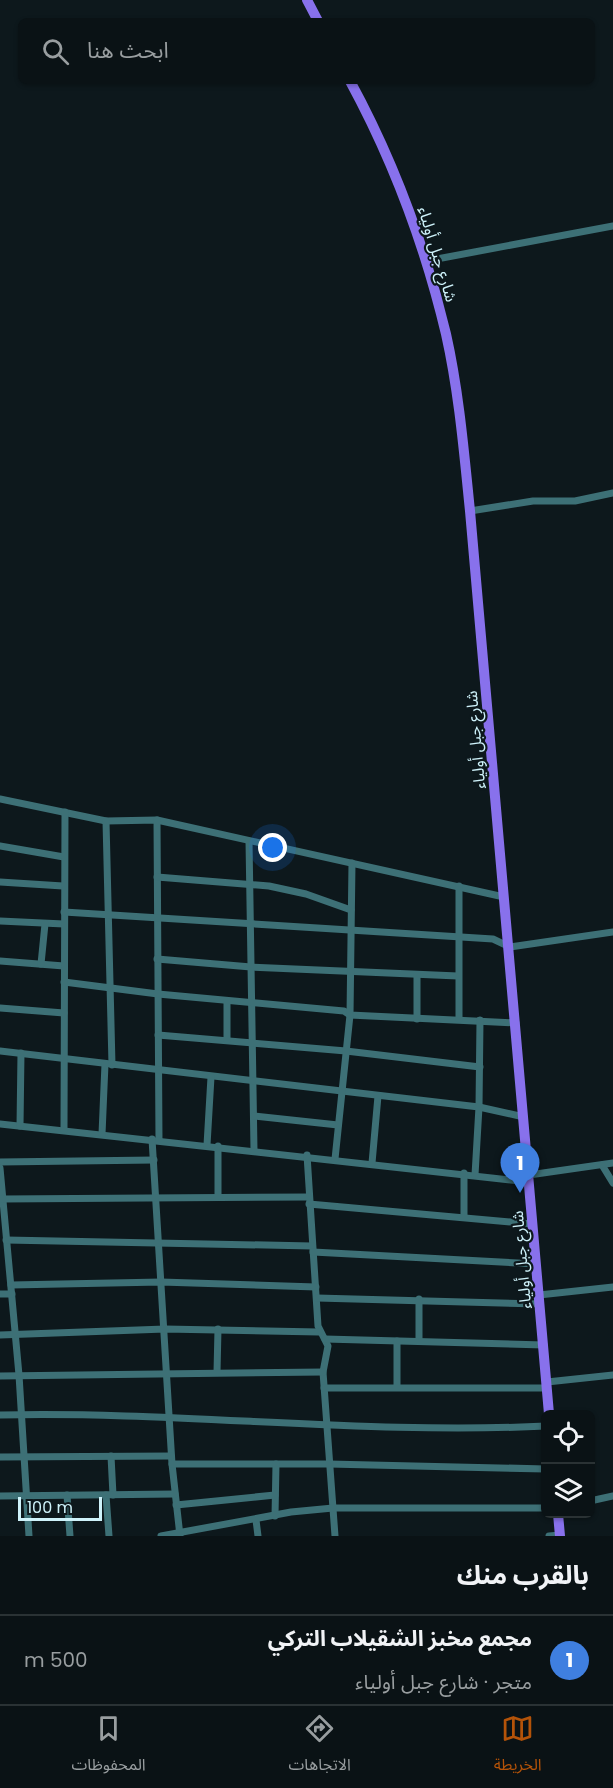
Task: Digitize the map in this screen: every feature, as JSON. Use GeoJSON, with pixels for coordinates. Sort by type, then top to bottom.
{"type":"FeatureCollection","features":[{"type":"Feature","properties":{"kind":"highway"},"geometry":{"type":"LineString","coordinates":[[307,0],[316,18]]}},
{"type":"Feature","properties":{"kind":"highway","name":"شارع جبل أولياء"},"geometry":{"type":"LineString","coordinates":[[352,84],[384,150],[426,261],[452,365],[470,511],[510,947],[549,1410]]}},
{"type":"Feature","properties":{"kind":"highway"},"geometry":{"type":"LineString","coordinates":[[558,1518],[560,1536]]}},
{"type":"Feature","properties":{"kind":"street"},"geometry":{"type":"LineString","coordinates":[[426,261],[613,226]]}},
{"type":"Feature","properties":{"kind":"street"},"geometry":{"type":"LineString","coordinates":[[470,511],[533,501],[575,501],[613,493]]}},
{"type":"Feature","properties":{"kind":"street"},"geometry":{"type":"LineString","coordinates":[[0,799],[106,821],[157,819],[504,897]]}},
{"type":"Feature","properties":{"kind":"street"},"geometry":{"type":"LineString","coordinates":[[64,1130],[65,813]]}},
{"type":"Feature","properties":{"kind":"street"},"geometry":{"type":"LineString","coordinates":[[157,819],[159,1071],[154,1160],[165,1329],[168,1418],[180,1534]]}},
{"type":"Feature","properties":{"kind":"street"},"geometry":{"type":"LineString","coordinates":[[102,1134],[108,1065],[110,986],[106,821]]}},
{"type":"Feature","properties":{"kind":"street"},"geometry":{"type":"LineString","coordinates":[[249,841],[254,1150]]}},
{"type":"Feature","properties":{"kind":"street"},"geometry":{"type":"LineString","coordinates":[[0,846],[64,857]]}},
{"type":"Feature","properties":{"kind":"street"},"geometry":{"type":"LineString","coordinates":[[334,1159],[350,1015],[352,863]]}},
{"type":"Feature","properties":{"kind":"street"},"geometry":{"type":"LineString","coordinates":[[157,877],[306,894],[351,910]]}},
{"type":"Feature","properties":{"kind":"street"},"geometry":{"type":"LineString","coordinates":[[0,882],[63,886]]}},
{"type":"Feature","properties":{"kind":"street"},"geometry":{"type":"LineString","coordinates":[[459,886],[459,1019]]}},
{"type":"Feature","properties":{"kind":"street"},"geometry":{"type":"LineString","coordinates":[[64,912],[107,912],[251,926],[493,939],[510,947],[613,932]]}},
{"type":"Feature","properties":{"kind":"street"},"geometry":{"type":"LineString","coordinates":[[0,921],[64,924]]}},
{"type":"Feature","properties":{"kind":"street"},"geometry":{"type":"LineString","coordinates":[[41,964],[45,924]]}},
{"type":"Feature","properties":{"kind":"street"},"geometry":{"type":"LineString","coordinates":[[158,959],[251,967],[458,976]]}},
{"type":"Feature","properties":{"kind":"street"},"geometry":{"type":"LineString","coordinates":[[0,961],[64,966]]}},
{"type":"Feature","properties":{"kind":"street"},"geometry":{"type":"LineString","coordinates":[[417,975],[417,1019]]}},
{"type":"Feature","properties":{"kind":"street"},"geometry":{"type":"LineString","coordinates":[[64,982],[110,986],[158,994],[344,1011],[350,1015],[516,1023]]}},
{"type":"Feature","properties":{"kind":"street"},"geometry":{"type":"LineString","coordinates":[[227,1001],[227,1040]]}},
{"type":"Feature","properties":{"kind":"street"},"geometry":{"type":"LineString","coordinates":[[0,1008],[64,1013]]}},
{"type":"Feature","properties":{"kind":"street"},"geometry":{"type":"LineString","coordinates":[[475,1175],[479,1107],[480,1020]]}},
{"type":"Feature","properties":{"kind":"street"},"geometry":{"type":"LineString","coordinates":[[158,1035],[346,1051],[480,1067]]}},
{"type":"Feature","properties":{"kind":"street"},"geometry":{"type":"LineString","coordinates":[[0,1052],[479,1107],[524,1117]]}},
{"type":"Feature","properties":{"kind":"street"},"geometry":{"type":"LineString","coordinates":[[20,1126],[21,1053]]}},
{"type":"Feature","properties":{"kind":"street"},"geometry":{"type":"LineString","coordinates":[[207,1145],[211,1077]]}},
{"type":"Feature","properties":{"kind":"street"},"geometry":{"type":"LineString","coordinates":[[372,1163],[378,1096]]}},
{"type":"Feature","properties":{"kind":"street"},"geometry":{"type":"LineString","coordinates":[[254,1116],[338,1125]]}},
{"type":"Feature","properties":{"kind":"street"},"geometry":{"type":"LineString","coordinates":[[0,1124],[529,1179],[613,1163]]}},
{"type":"Feature","properties":{"kind":"street"},"geometry":{"type":"LineString","coordinates":[[218,1146],[218,1197]]}},
{"type":"Feature","properties":{"kind":"street"},"geometry":{"type":"LineString","coordinates":[[307,1155],[308,1200],[319,1332],[328,1348],[323,1372],[335,1536]]}},
{"type":"Feature","properties":{"kind":"street"},"geometry":{"type":"LineString","coordinates":[[0,1162],[154,1160]]}},
{"type":"Feature","properties":{"kind":"street"},"geometry":{"type":"LineString","coordinates":[[602,1165],[613,1183]]}},
{"type":"Feature","properties":{"kind":"street"},"geometry":{"type":"LineString","coordinates":[[0,1168],[2,1216],[6,1239],[4,1257],[12,1294],[29,1536]]}},
{"type":"Feature","properties":{"kind":"street"},"geometry":{"type":"LineString","coordinates":[[464,1173],[464,1216]]}},
{"type":"Feature","properties":{"kind":"street"},"geometry":{"type":"LineString","coordinates":[[2,1199],[156,1196],[308,1200],[533,1224]]}},
{"type":"Feature","properties":{"kind":"street"},"geometry":{"type":"LineString","coordinates":[[6,1239],[312,1249],[537,1264]]}},
{"type":"Feature","properties":{"kind":"street"},"geometry":{"type":"LineString","coordinates":[[11,1285],[161,1282],[316,1287]]}},
{"type":"Feature","properties":{"kind":"street"},"geometry":{"type":"LineString","coordinates":[[317,1298],[539,1299],[613,1287]]}},
{"type":"Feature","properties":{"kind":"street"},"geometry":{"type":"LineString","coordinates":[[0,1294],[12,1294]]}},
{"type":"Feature","properties":{"kind":"street"},"geometry":{"type":"LineString","coordinates":[[418,1299],[419,1341]]}},
{"type":"Feature","properties":{"kind":"street"},"geometry":{"type":"LineString","coordinates":[[0,1335],[165,1329],[319,1332]]}},
{"type":"Feature","properties":{"kind":"street"},"geometry":{"type":"LineString","coordinates":[[217,1372],[218,1329]]}},
{"type":"Feature","properties":{"kind":"street"},"geometry":{"type":"LineString","coordinates":[[325,1340],[544,1345]]}},
{"type":"Feature","properties":{"kind":"street"},"geometry":{"type":"LineString","coordinates":[[397,1341],[397,1387]]}},
{"type":"Feature","properties":{"kind":"street"},"geometry":{"type":"LineString","coordinates":[[0,1376],[166,1372],[323,1372]]}},
{"type":"Feature","properties":{"kind":"street"},"geometry":{"type":"LineString","coordinates":[[324,1388],[547,1385],[613,1375]]}},
{"type":"Feature","properties":{"kind":"street"},"geometry":{"type":"LineString","coordinates":[[0,1415],[504,1428],[541,1426]]}},
{"type":"Feature","properties":{"kind":"street"},"geometry":{"type":"LineString","coordinates":[[0,1456],[171,1456]]}},
{"type":"Feature","properties":{"kind":"street"},"geometry":{"type":"LineString","coordinates":[[109,1536],[111,1456]]}},
{"type":"Feature","properties":{"kind":"street"},"geometry":{"type":"LineString","coordinates":[[172,1464],[329,1464],[541,1469]]}},
{"type":"Feature","properties":{"kind":"street"},"geometry":{"type":"LineString","coordinates":[[275,1516],[276,1464]]}},
{"type":"Feature","properties":{"kind":"street"},"geometry":{"type":"LineString","coordinates":[[0,1496],[175,1494]]}},
{"type":"Feature","properties":{"kind":"street"},"geometry":{"type":"LineString","coordinates":[[67,1495],[70,1536]]}},
{"type":"Feature","properties":{"kind":"street"},"geometry":{"type":"LineString","coordinates":[[176,1505],[275,1495]]}},
{"type":"Feature","properties":{"kind":"street"},"geometry":{"type":"LineString","coordinates":[[595,1500],[613,1496]]}},
{"type":"Feature","properties":{"kind":"street"},"geometry":{"type":"LineString","coordinates":[[161,1536],[333,1508],[541,1508]]}},
{"type":"Feature","properties":{"kind":"street"},"geometry":{"type":"LineString","coordinates":[[256,1520],[258,1536]]}},
{"type":"Feature","properties":{"kind":"street"},"geometry":{"type":"LineString","coordinates":[[549,1536],[560,1536]]}},
{"type":"Feature","properties":{"kind":"place","name":"مجمع مخبز الشقيلاب التركي"},"geometry":{"type":"Point","coordinates":[520,1193]}}]}
